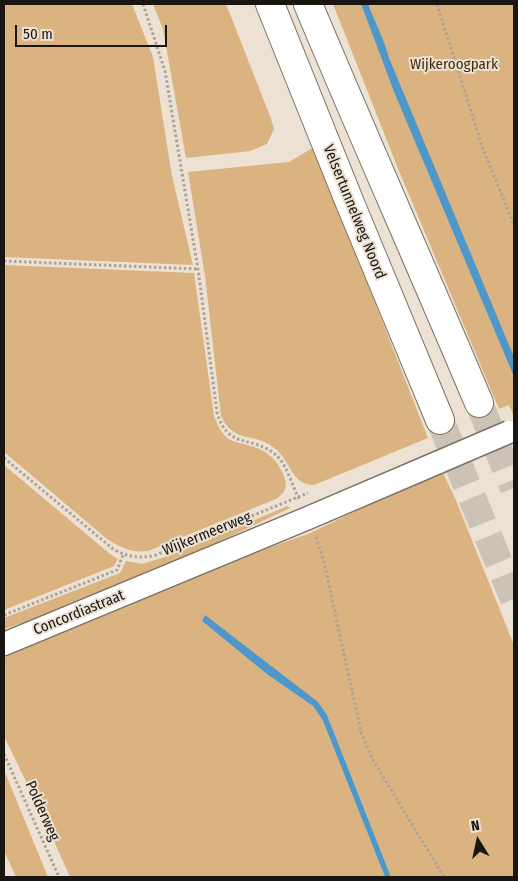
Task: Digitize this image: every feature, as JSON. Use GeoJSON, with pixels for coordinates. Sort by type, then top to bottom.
{"type":"FeatureCollection","features":[{"type":"Feature","properties":{"kind":"highway","name":"Velsertunnelweg Noord"},"geometry":{"type":"LineString","coordinates":[[270,4],[440,420]]}},
{"type":"Feature","properties":{"kind":"highway"},"geometry":{"type":"LineString","coordinates":[[308,4],[479,403]]}},
{"type":"Feature","properties":{"kind":"street","name":"Wijkermeerweg"},"geometry":{"type":"LineString","coordinates":[[154,583],[512,431]]}},
{"type":"Feature","properties":{"kind":"street","name":"Concordiastraat"},"geometry":{"type":"LineString","coordinates":[[4,644],[154,583]]}},
{"type":"Feature","properties":{"kind":"path"},"geometry":{"type":"LineString","coordinates":[[142,4],[165,70],[198,269],[217,412],[220,422],[230,436],[266,447],[280,460],[308,518],[324,562],[361,732],[373,760],[444,877]]}},
{"type":"Feature","properties":{"kind":"path"},"geometry":{"type":"LineString","coordinates":[[437,4],[482,149],[514,224]]}},
{"type":"Feature","properties":{"kind":"path"},"geometry":{"type":"LineString","coordinates":[[4,261],[198,269]]}},
{"type":"Feature","properties":{"kind":"path"},"geometry":{"type":"LineString","coordinates":[[4,458],[105,543],[123,555],[117,570],[4,615]]}},
{"type":"Feature","properties":{"kind":"path","name":"Wijkermeerweg"},"geometry":{"type":"LineString","coordinates":[[123,555],[138,557],[156,555],[316,490]]}},
{"type":"Feature","properties":{"kind":"path","name":"Polderweg"},"geometry":{"type":"LineString","coordinates":[[4,754],[59,877]]}},
{"type":"Feature","properties":{"kind":"green space"},"geometry":{"type":"Polygon","coordinates":[[[4,4],[132,4],[153,57],[172,176],[193,265],[4,257],[4,4]]]}},
{"type":"Feature","properties":{"kind":"green space"},"geometry":{"type":"Polygon","coordinates":[[[153,4],[226,4],[274,129],[267,144],[250,151],[186,158],[163,29],[153,4]]]}},
{"type":"Feature","properties":{"kind":"green space"},"geometry":{"type":"Polygon","coordinates":[[[333,4],[361,4],[394,92],[514,377],[514,417],[509,405],[499,409],[399,171],[333,4]]]}},
{"type":"Feature","properties":{"kind":"green space","name":"Wijkeroogpark"},"geometry":{"type":"Polygon","coordinates":[[[364,4],[514,4],[514,362],[364,4]]]}},
{"type":"Feature","properties":{"kind":"green space"},"geometry":{"type":"Polygon","coordinates":[[[314,147],[428,438],[314,485],[300,481],[284,458],[273,447],[232,431],[221,416],[205,276],[188,172],[289,162],[314,147]]]}},
{"type":"Feature","properties":{"kind":"green space"},"geometry":{"type":"Polygon","coordinates":[[[4,265],[194,273],[214,416],[226,437],[235,442],[260,449],[274,460],[285,480],[286,487],[282,494],[276,499],[148,551],[127,549],[107,539],[4,452],[4,265]]]}},
{"type":"Feature","properties":{"kind":"green space"},"geometry":{"type":"Polygon","coordinates":[[[4,465],[118,559],[114,566],[4,610],[4,465]]]}},
{"type":"Feature","properties":{"kind":"green space"},"geometry":{"type":"Polygon","coordinates":[[[443,473],[455,498],[514,645],[514,876],[391,877],[327,715],[205,616],[202,621],[268,675],[313,706],[323,721],[385,877],[70,877],[4,736],[4,657],[73,626],[230,561],[308,534],[387,496],[443,473]]]}},
{"type":"Feature","properties":{"kind":"green space"},"geometry":{"type":"Polygon","coordinates":[[[288,506],[290,508],[208,547],[32,620],[4,629],[4,618],[120,573],[126,561],[142,564],[162,558],[288,506]]]}},
{"type":"Feature","properties":{"kind":"green space"},"geometry":{"type":"Polygon","coordinates":[[[4,770],[48,877],[16,877],[4,851],[4,770]]]}},
{"type":"Feature","properties":{"kind":"water"},"geometry":{"type":"Polygon","coordinates":[[[361,4],[368,4],[514,357],[514,377],[394,92],[361,4]]]}},
{"type":"Feature","properties":{"kind":"water"},"geometry":{"type":"Polygon","coordinates":[[[205,615],[318,702],[327,715],[391,877],[385,877],[323,721],[313,706],[268,675],[202,621],[205,615]]]}},
{"type":"Feature","properties":{"kind":"tunnel"},"geometry":{"type":"LineString","coordinates":[[479,403],[514,488]]}},
{"type":"Feature","properties":{"kind":"tunnel"},"geometry":{"type":"LineString","coordinates":[[440,420],[514,599]]}}]}
